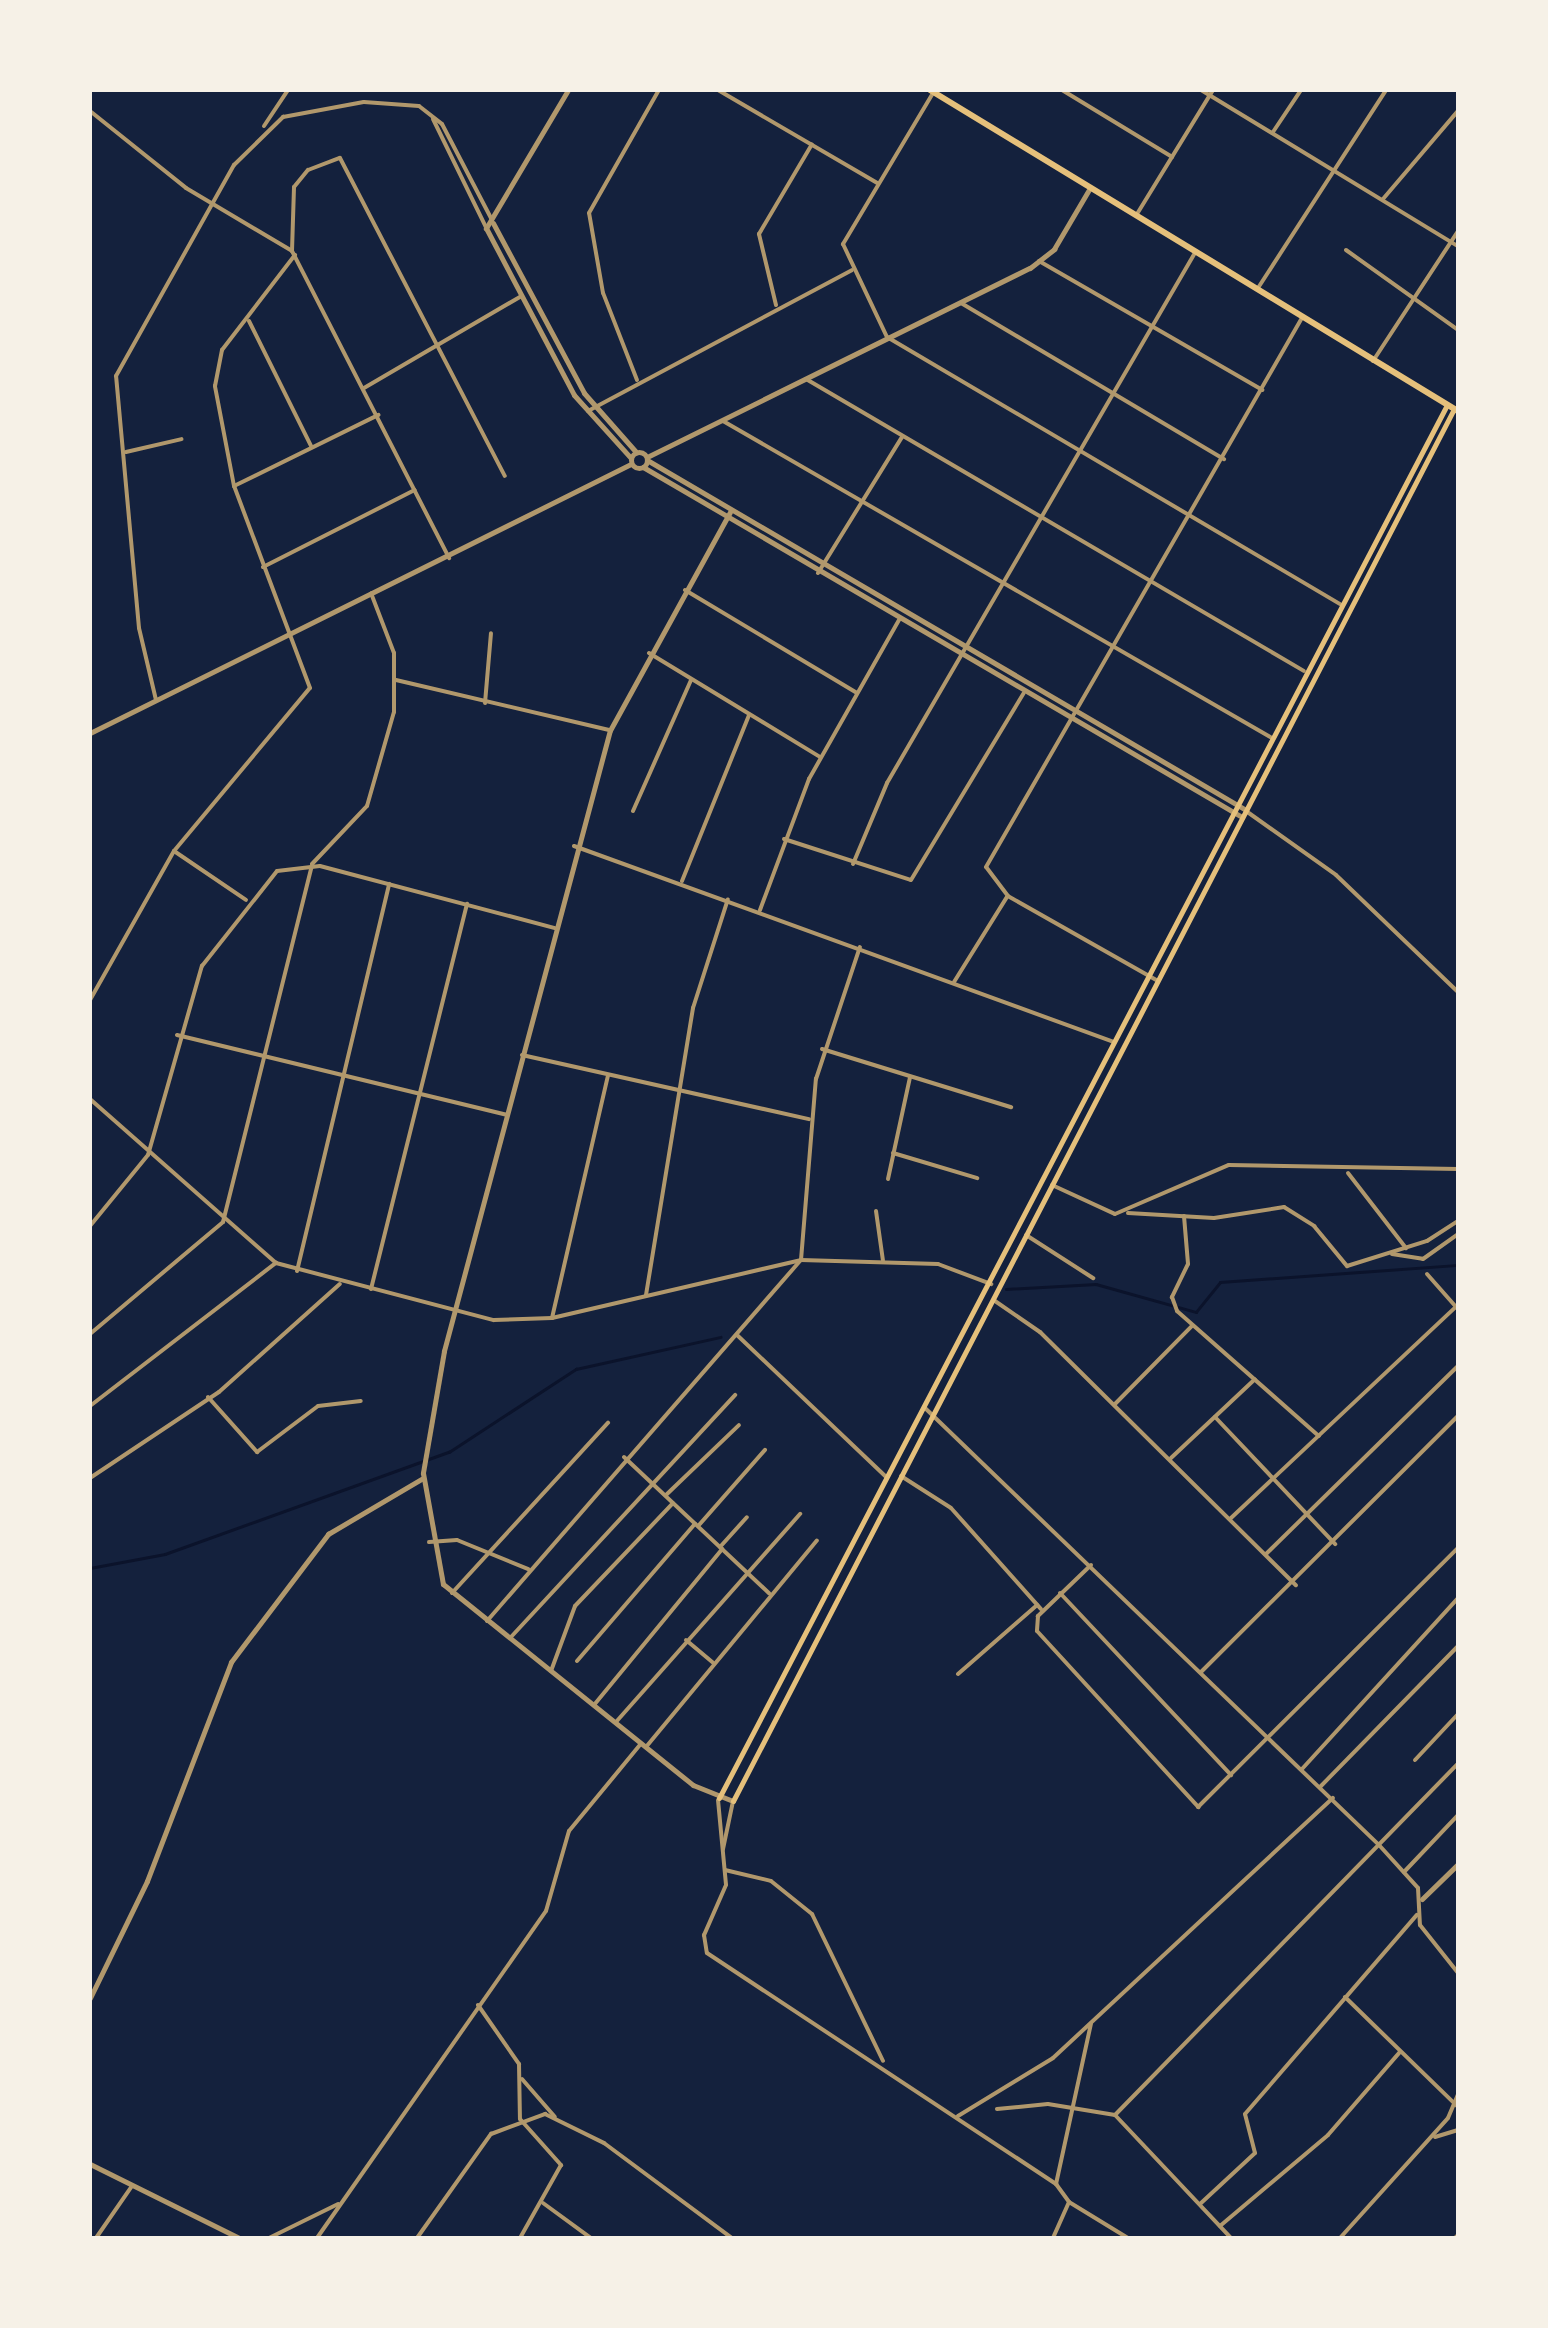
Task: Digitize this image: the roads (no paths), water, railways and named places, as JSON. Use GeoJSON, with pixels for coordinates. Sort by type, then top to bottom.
{"type":"FeatureCollection","features":[{"type":"Feature","properties":{"kind":"highway"},"geometry":{"type":"LineString","coordinates":[[933,91],[1453,408]]}},
{"type":"Feature","properties":{"kind":"main road"},"geometry":{"type":"LineString","coordinates":[[719,1798],[991,1284],[1304,671],[1453,408]]}},
{"type":"Feature","properties":{"kind":"main road"},"geometry":{"type":"LineString","coordinates":[[733,1800],[1453,408]]}},
{"type":"Feature","properties":{"kind":"street"},"geometry":{"type":"LineString","coordinates":[[156,700],[139,628],[118,368],[212,205],[288,90]]}},
{"type":"Feature","properties":{"kind":"street"},"geometry":{"type":"LineString","coordinates":[[486,228],[493,223],[568,90]]}},
{"type":"Feature","properties":{"kind":"street"},"geometry":{"type":"LineString","coordinates":[[638,380],[607,308],[590,213],[659,90]]}},
{"type":"Feature","properties":{"kind":"street"},"geometry":{"type":"LineString","coordinates":[[718,90],[877,183]]}},
{"type":"Feature","properties":{"kind":"street"},"geometry":{"type":"LineString","coordinates":[[1062,90],[1172,157]]}},
{"type":"Feature","properties":{"kind":"street"},"geometry":{"type":"LineString","coordinates":[[1202,90],[1458,246]]}},
{"type":"Feature","properties":{"kind":"street"},"geometry":{"type":"LineString","coordinates":[[1272,133],[1301,90]]}},
{"type":"Feature","properties":{"kind":"street"},"geometry":{"type":"LineString","coordinates":[[1258,288],[1331,169],[1386,90]]}},
{"type":"Feature","properties":{"kind":"street"},"geometry":{"type":"LineString","coordinates":[[933,91],[843,244],[852,270],[888,337],[1074,454],[1340,604]]}},
{"type":"Feature","properties":{"kind":"street"},"geometry":{"type":"LineString","coordinates":[[1136,216],[1211,92]]}},
{"type":"Feature","properties":{"kind":"street"},"geometry":{"type":"LineString","coordinates":[[261,130],[364,102],[419,106],[433,119],[493,223],[589,410],[643,468],[1231,813],[1253,819]]}},
{"type":"Feature","properties":{"kind":"street"},"geometry":{"type":"LineString","coordinates":[[90,111],[212,205],[294,253]]}},
{"type":"Feature","properties":{"kind":"street"},"geometry":{"type":"LineString","coordinates":[[1382,200],[1458,111]]}},
{"type":"Feature","properties":{"kind":"street"},"geometry":{"type":"LineString","coordinates":[[433,119],[486,228],[526,293]]}},
{"type":"Feature","properties":{"kind":"street"},"geometry":{"type":"LineString","coordinates":[[776,305],[759,234],[812,144]]}},
{"type":"Feature","properties":{"kind":"street"},"geometry":{"type":"LineString","coordinates":[[449,558],[294,253],[294,188],[308,170],[340,158],[442,343],[504,476]]}},
{"type":"Feature","properties":{"kind":"street"},"geometry":{"type":"LineString","coordinates":[[90,734],[291,631],[449,558],[633,458],[647,458],[1038,261],[1090,188]]}},
{"type":"Feature","properties":{"kind":"street"},"geometry":{"type":"LineString","coordinates":[[1372,362],[1458,231]]}},
{"type":"Feature","properties":{"kind":"street"},"geometry":{"type":"LineString","coordinates":[[1346,250],[1410,300],[1458,330]]}},
{"type":"Feature","properties":{"kind":"street"},"geometry":{"type":"LineString","coordinates":[[853,864],[966,647],[1040,521],[1074,454],[1196,251]]}},
{"type":"Feature","properties":{"kind":"street"},"geometry":{"type":"LineString","coordinates":[[90,1000],[174,851],[305,703],[309,680],[234,486],[216,367],[294,253]]}},
{"type":"Feature","properties":{"kind":"street"},"geometry":{"type":"LineString","coordinates":[[1038,261],[1151,331],[1262,390]]}},
{"type":"Feature","properties":{"kind":"street"},"geometry":{"type":"LineString","coordinates":[[589,410],[776,305],[852,270]]}},
{"type":"Feature","properties":{"kind":"street"},"geometry":{"type":"LineString","coordinates":[[364,388],[526,293]]}},
{"type":"Feature","properties":{"kind":"street"},"geometry":{"type":"LineString","coordinates":[[960,302],[1224,458]]}},
{"type":"Feature","properties":{"kind":"street"},"geometry":{"type":"LineString","coordinates":[[1158,981],[1008,896],[988,861],[1150,582],[1184,516],[1224,458],[1302,318]]}},
{"type":"Feature","properties":{"kind":"street"},"geometry":{"type":"LineString","coordinates":[[248,319],[311,446]]}},
{"type":"Feature","properties":{"kind":"street"},"geometry":{"type":"LineString","coordinates":[[806,379],[1040,521],[1304,671]]}},
{"type":"Feature","properties":{"kind":"street"},"geometry":{"type":"LineString","coordinates":[[234,486],[378,415]]}},
{"type":"Feature","properties":{"kind":"street"},"geometry":{"type":"LineString","coordinates":[[722,421],[1270,737]]}},
{"type":"Feature","properties":{"kind":"street"},"geometry":{"type":"LineString","coordinates":[[818,573],[902,437]]}},
{"type":"Feature","properties":{"kind":"street"},"geometry":{"type":"LineString","coordinates":[[126,452],[182,439]]}},
{"type":"Feature","properties":{"kind":"street"},"geometry":{"type":"LineString","coordinates":[[643,468],[647,458]]}},
{"type":"Feature","properties":{"kind":"street"},"geometry":{"type":"LineString","coordinates":[[647,458],[730,512],[1246,810],[1253,819],[1336,875],[1458,992]]}},
{"type":"Feature","properties":{"kind":"street"},"geometry":{"type":"LineString","coordinates":[[263,567],[416,490]]}},
{"type":"Feature","properties":{"kind":"street"},"geometry":{"type":"LineString","coordinates":[[722,1854],[733,1800],[719,1798],[643,1745],[452,1593],[429,1542],[423,1466],[455,1312],[574,846],[610,730],[730,512]]}},
{"type":"Feature","properties":{"kind":"street"},"geometry":{"type":"LineString","coordinates":[[685,590],[857,693]]}},
{"type":"Feature","properties":{"kind":"street"},"geometry":{"type":"LineString","coordinates":[[90,1334],[224,1222],[268,1057],[312,864],[367,806],[396,680],[371,593]]}},
{"type":"Feature","properties":{"kind":"street"},"geometry":{"type":"LineString","coordinates":[[760,910],[784,839],[821,757],[899,620]]}},
{"type":"Feature","properties":{"kind":"street"},"geometry":{"type":"LineString","coordinates":[[484,702],[490,632]]}},
{"type":"Feature","properties":{"kind":"street"},"geometry":{"type":"LineString","coordinates":[[649,653],[821,757]]}},
{"type":"Feature","properties":{"kind":"street"},"geometry":{"type":"LineString","coordinates":[[396,680],[610,730]]}},
{"type":"Feature","properties":{"kind":"street"},"geometry":{"type":"LineString","coordinates":[[632,811],[691,680]]}},
{"type":"Feature","properties":{"kind":"street"},"geometry":{"type":"LineString","coordinates":[[784,839],[900,880],[919,875],[1024,693]]}},
{"type":"Feature","properties":{"kind":"street"},"geometry":{"type":"LineString","coordinates":[[682,881],[749,715]]}},
{"type":"Feature","properties":{"kind":"street"},"geometry":{"type":"LineString","coordinates":[[574,846],[682,881],[1114,1042]]}},
{"type":"Feature","properties":{"kind":"street"},"geometry":{"type":"LineString","coordinates":[[174,851],[246,900]]}},
{"type":"Feature","properties":{"kind":"street"},"geometry":{"type":"LineString","coordinates":[[90,1226],[148,1154],[177,1035],[202,966],[246,900],[277,871],[312,864],[555,928]]}},
{"type":"Feature","properties":{"kind":"street"},"geometry":{"type":"LineString","coordinates":[[297,1272],[389,884]]}},
{"type":"Feature","properties":{"kind":"street"},"geometry":{"type":"LineString","coordinates":[[954,982],[1008,896]]}},
{"type":"Feature","properties":{"kind":"street"},"geometry":{"type":"LineString","coordinates":[[646,1296],[698,987],[728,899]]}},
{"type":"Feature","properties":{"kind":"street"},"geometry":{"type":"LineString","coordinates":[[371,1290],[424,1097],[467,904]]}},
{"type":"Feature","properties":{"kind":"street"},"geometry":{"type":"LineString","coordinates":[[487,1621],[624,1457],[737,1336],[801,1260],[809,1119],[822,1049],[860,947]]}},
{"type":"Feature","properties":{"kind":"street"},"geometry":{"type":"LineString","coordinates":[[177,1035],[508,1115]]}},
{"type":"Feature","properties":{"kind":"street"},"geometry":{"type":"LineString","coordinates":[[822,1049],[1011,1107]]}},
{"type":"Feature","properties":{"kind":"street"},"geometry":{"type":"LineString","coordinates":[[522,1055],[809,1119]]}},
{"type":"Feature","properties":{"kind":"street"},"geometry":{"type":"LineString","coordinates":[[552,1318],[608,1074]]}},
{"type":"Feature","properties":{"kind":"street"},"geometry":{"type":"LineString","coordinates":[[888,1179],[910,1077]]}},
{"type":"Feature","properties":{"kind":"street"},"geometry":{"type":"LineString","coordinates":[[90,1099],[224,1222],[276,1263],[340,1284],[455,1312],[552,1318],[801,1260],[938,1264],[991,1284]]}},
{"type":"Feature","properties":{"kind":"street"},"geometry":{"type":"LineString","coordinates":[[893,1153],[977,1178]]}},
{"type":"Feature","properties":{"kind":"street"},"geometry":{"type":"LineString","coordinates":[[1122,1212],[1229,1165],[1347,1172],[1458,1169]]}},
{"type":"Feature","properties":{"kind":"street"},"geometry":{"type":"LineString","coordinates":[[1347,1172],[1406,1248]]}},
{"type":"Feature","properties":{"kind":"street"},"geometry":{"type":"LineString","coordinates":[[1052,1185],[1122,1212],[1184,1215],[1284,1208],[1314,1226],[1339,1263],[1406,1248],[1458,1221]]}},
{"type":"Feature","properties":{"kind":"street"},"geometry":{"type":"LineString","coordinates":[[876,1211],[883,1261]]}},
{"type":"Feature","properties":{"kind":"street"},"geometry":{"type":"LineString","coordinates":[[1184,1215],[1188,1264],[1172,1300],[1192,1326],[1319,1436]]}},
{"type":"Feature","properties":{"kind":"street"},"geometry":{"type":"LineString","coordinates":[[1390,1253],[1423,1259],[1458,1234]]}},
{"type":"Feature","properties":{"kind":"street"},"geometry":{"type":"LineString","coordinates":[[1026,1235],[1092,1278]]}},
{"type":"Feature","properties":{"kind":"street"},"geometry":{"type":"LineString","coordinates":[[90,1406],[276,1263]]}},
{"type":"Feature","properties":{"kind":"street"},"geometry":{"type":"LineString","coordinates":[[1231,1518],[1268,1478],[1457,1308],[1427,1274]]}},
{"type":"Feature","properties":{"kind":"street"},"geometry":{"type":"LineString","coordinates":[[90,1478],[208,1397],[340,1284]]}},
{"type":"Feature","properties":{"kind":"street"},"geometry":{"type":"LineString","coordinates":[[992,1299],[1115,1404],[1296,1586]]}},
{"type":"Feature","properties":{"kind":"street"},"geometry":{"type":"LineString","coordinates":[[1115,1404],[1192,1326]]}},
{"type":"Feature","properties":{"kind":"street"},"geometry":{"type":"LineString","coordinates":[[737,1336],[888,1478]]}},
{"type":"Feature","properties":{"kind":"street"},"geometry":{"type":"LineString","coordinates":[[1266,1554],[1458,1366]]}},
{"type":"Feature","properties":{"kind":"street"},"geometry":{"type":"LineString","coordinates":[[1171,1458],[1256,1378]]}},
{"type":"Feature","properties":{"kind":"street"},"geometry":{"type":"LineString","coordinates":[[510,1639],[735,1395]]}},
{"type":"Feature","properties":{"kind":"street"},"geometry":{"type":"LineString","coordinates":[[208,1397],[257,1452],[318,1406],[361,1400]]}},
{"type":"Feature","properties":{"kind":"street"},"geometry":{"type":"LineString","coordinates":[[925,1408],[1332,1798],[1404,1872],[1422,1900]]}},
{"type":"Feature","properties":{"kind":"street"},"geometry":{"type":"LineString","coordinates":[[1200,1672],[1296,1586],[1458,1416]]}},
{"type":"Feature","properties":{"kind":"street"},"geometry":{"type":"LineString","coordinates":[[1215,1417],[1268,1478],[1334,1544]]}},
{"type":"Feature","properties":{"kind":"street"},"geometry":{"type":"LineString","coordinates":[[452,1593],[608,1424]]}},
{"type":"Feature","properties":{"kind":"street"},"geometry":{"type":"LineString","coordinates":[[666,1495],[739,1425]]}},
{"type":"Feature","properties":{"kind":"street"},"geometry":{"type":"LineString","coordinates":[[577,1661],[765,1450]]}},
{"type":"Feature","properties":{"kind":"street"},"geometry":{"type":"LineString","coordinates":[[624,1457],[721,1548],[741,1574],[771,1594]]}},
{"type":"Feature","properties":{"kind":"street"},"geometry":{"type":"LineString","coordinates":[[900,1476],[951,1508],[1043,1610]]}},
{"type":"Feature","properties":{"kind":"street"},"geometry":{"type":"LineString","coordinates":[[90,1998],[230,1662],[328,1534],[423,1478]]}},
{"type":"Feature","properties":{"kind":"street"},"geometry":{"type":"LineString","coordinates":[[552,1671],[575,1606],[673,1503]]}},
{"type":"Feature","properties":{"kind":"street"},"geometry":{"type":"LineString","coordinates":[[616,1722],[741,1574],[800,1514]]}},
{"type":"Feature","properties":{"kind":"street"},"geometry":{"type":"LineString","coordinates":[[594,1704],[747,1517]]}},
{"type":"Feature","properties":{"kind":"street"},"geometry":{"type":"LineString","coordinates":[[317,2238],[552,1901],[570,1831],[816,1540]]}},
{"type":"Feature","properties":{"kind":"street"},"geometry":{"type":"LineString","coordinates":[[429,1542],[489,1552],[529,1569]]}},
{"type":"Feature","properties":{"kind":"street"},"geometry":{"type":"LineString","coordinates":[[1092,1564],[1043,1610],[1035,1623],[1046,1646],[1198,1807],[1271,1740],[1458,1548]]}},
{"type":"Feature","properties":{"kind":"street"},"geometry":{"type":"LineString","coordinates":[[1060,1593],[1231,1776]]}},
{"type":"Feature","properties":{"kind":"street"},"geometry":{"type":"LineString","coordinates":[[1302,1769],[1458,1598]]}},
{"type":"Feature","properties":{"kind":"street"},"geometry":{"type":"LineString","coordinates":[[958,1674],[1037,1605]]}},
{"type":"Feature","properties":{"kind":"street"},"geometry":{"type":"LineString","coordinates":[[685,1638],[713,1663]]}},
{"type":"Feature","properties":{"kind":"street"},"geometry":{"type":"LineString","coordinates":[[1320,1787],[1458,1646]]}},
{"type":"Feature","properties":{"kind":"street"},"geometry":{"type":"LineString","coordinates":[[1415,1760],[1458,1714]]}},
{"type":"Feature","properties":{"kind":"street"},"geometry":{"type":"LineString","coordinates":[[1115,2115],[1458,1764]]}},
{"type":"Feature","properties":{"kind":"street"},"geometry":{"type":"LineString","coordinates":[[719,1798],[725,1870],[707,1953],[883,2063],[1056,2184],[1069,2202],[1128,2238]]}},
{"type":"Feature","properties":{"kind":"street"},"geometry":{"type":"LineString","coordinates":[[958,2116],[1047,2064],[1332,1798]]}},
{"type":"Feature","properties":{"kind":"street"},"geometry":{"type":"LineString","coordinates":[[1404,1872],[1458,1815]]}},
{"type":"Feature","properties":{"kind":"street"},"geometry":{"type":"LineString","coordinates":[[1200,2204],[1256,2153],[1245,2114],[1417,1915],[1422,1900],[1458,1864]]}},
{"type":"Feature","properties":{"kind":"street"},"geometry":{"type":"LineString","coordinates":[[725,1870],[770,1881],[812,1914],[883,2063]]}},
{"type":"Feature","properties":{"kind":"street"},"geometry":{"type":"LineString","coordinates":[[1417,1915],[1458,1974]]}},
{"type":"Feature","properties":{"kind":"street"},"geometry":{"type":"LineString","coordinates":[[90,1977],[98,1981]]}},
{"type":"Feature","properties":{"kind":"street"},"geometry":{"type":"LineString","coordinates":[[1345,1997],[1456,2104]]}},
{"type":"Feature","properties":{"kind":"street"},"geometry":{"type":"LineString","coordinates":[[478,2005],[506,2035],[522,2079],[556,2118],[732,2238]]}},
{"type":"Feature","properties":{"kind":"street"},"geometry":{"type":"LineString","coordinates":[[1056,2184],[1066,2106],[1091,2024]]}},
{"type":"Feature","properties":{"kind":"street"},"geometry":{"type":"LineString","coordinates":[[1220,2226],[1328,2135],[1400,2052]]}},
{"type":"Feature","properties":{"kind":"street"},"geometry":{"type":"LineString","coordinates":[[520,2238],[543,2202],[560,2160],[520,2118],[522,2079]]}},
{"type":"Feature","properties":{"kind":"street"},"geometry":{"type":"LineString","coordinates":[[1340,2238],[1430,2138],[1456,2104],[1458,2094]]}},
{"type":"Feature","properties":{"kind":"street"},"geometry":{"type":"LineString","coordinates":[[997,2110],[1066,2106],[1115,2115],[1232,2238]]}},
{"type":"Feature","properties":{"kind":"street"},"geometry":{"type":"LineString","coordinates":[[417,2238],[484,2142],[520,2118],[556,2118]]}},
{"type":"Feature","properties":{"kind":"street"},"geometry":{"type":"LineString","coordinates":[[1430,2138],[1458,2130]]}},
{"type":"Feature","properties":{"kind":"street"},"geometry":{"type":"LineString","coordinates":[[90,2164],[239,2238]]}},
{"type":"Feature","properties":{"kind":"street"},"geometry":{"type":"LineString","coordinates":[[96,2238],[132,2186]]}},
{"type":"Feature","properties":{"kind":"street"},"geometry":{"type":"LineString","coordinates":[[543,2202],[591,2238]]}},
{"type":"Feature","properties":{"kind":"street"},"geometry":{"type":"LineString","coordinates":[[1053,2238],[1069,2202]]}},
{"type":"Feature","properties":{"kind":"street"},"geometry":{"type":"LineString","coordinates":[[269,2238],[338,2204]]}},
{"type":"Feature","properties":{"kind":"street"},"geometry":{"type":"LineString","coordinates":[[1059,2229],[1066,2238]]}},
{"type":"Feature","properties":{"kind":"waterway"},"geometry":{"type":"LineString","coordinates":[[1006,1289],[1096,1284],[1196,1312],[1220,1282],[1458,1265]]}},
{"type":"Feature","properties":{"kind":"waterway"},"geometry":{"type":"LineString","coordinates":[[90,1568],[165,1554],[449,1452],[576,1369],[720,1337]]}}]}
